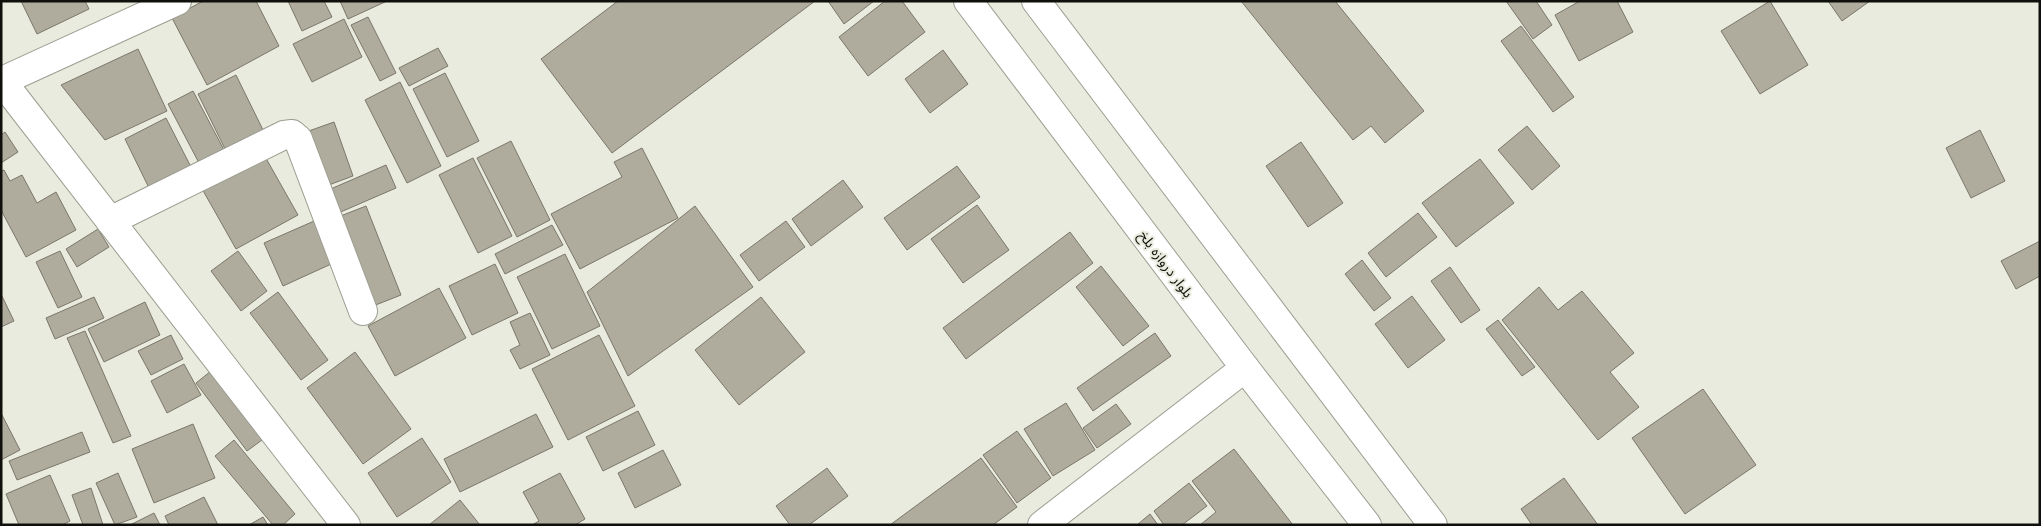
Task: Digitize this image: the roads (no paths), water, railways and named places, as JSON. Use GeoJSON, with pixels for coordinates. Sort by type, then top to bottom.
{"type":"FeatureCollection","features":[{"type":"Feature","properties":{"kind":"street"},"geometry":{"type":"LineString","coordinates":[[177,1],[2,80],[346,525]]}},
{"type":"Feature","properties":{"kind":"street","name":"بلوار دروازه بلخ"},"geometry":{"type":"LineString","coordinates":[[968,1],[1245,368],[1367,525]]}},
{"type":"Feature","properties":{"kind":"street"},"geometry":{"type":"LineString","coordinates":[[1036,1],[1433,525]]}},
{"type":"Feature","properties":{"kind":"street"},"geometry":{"type":"LineString","coordinates":[[110,221],[284,135],[292,134],[298,139],[363,311]]}},
{"type":"Feature","properties":{"kind":"street"},"geometry":{"type":"LineString","coordinates":[[1042,525],[1245,368]]}}]}
